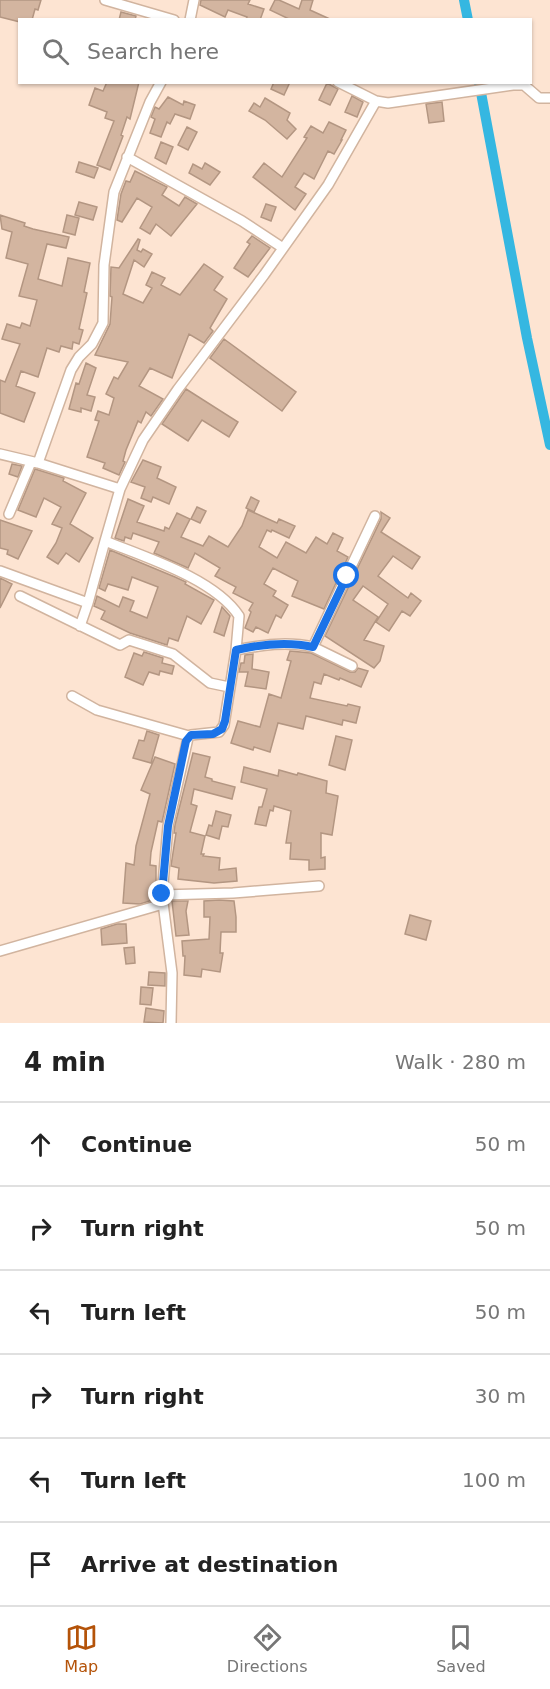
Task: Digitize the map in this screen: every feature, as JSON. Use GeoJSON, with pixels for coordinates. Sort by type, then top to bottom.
{"type":"FeatureCollection","features":[{"type":"Feature","properties":{"kind":"street"},"geometry":{"type":"LineString","coordinates":[[105,0],[167,18]]}},
{"type":"Feature","properties":{"kind":"street"},"geometry":{"type":"LineString","coordinates":[[190,18],[194,0]]}},
{"type":"Feature","properties":{"kind":"street"},"geometry":{"type":"LineString","coordinates":[[9,514],[34,463],[71,370],[79,357],[92,344],[103,323],[104,265],[110,211],[119,176],[160,84]]}},
{"type":"Feature","properties":{"kind":"street"},"geometry":{"type":"LineString","coordinates":[[342,84],[376,101],[404,101],[513,85],[524,85],[539,98],[550,98]]}},
{"type":"Feature","properties":{"kind":"street"},"geometry":{"type":"LineString","coordinates":[[80,626],[120,489],[143,440],[328,185],[376,101]]}},
{"type":"Feature","properties":{"kind":"street"},"geometry":{"type":"LineString","coordinates":[[127,157],[242,221],[283,248]]}},
{"type":"Feature","properties":{"kind":"street"},"geometry":{"type":"LineString","coordinates":[[0,454],[120,489]]}},
{"type":"Feature","properties":{"kind":"street"},"geometry":{"type":"LineString","coordinates":[[313,647],[375,516]]}},
{"type":"Feature","properties":{"kind":"street"},"geometry":{"type":"LineString","coordinates":[[72,696],[97,710],[189,736],[213,734],[222,729],[225,721],[239,616],[217,594],[171,567],[105,541]]}},
{"type":"Feature","properties":{"kind":"street"},"geometry":{"type":"LineString","coordinates":[[0,571],[88,603]]}},
{"type":"Feature","properties":{"kind":"street"},"geometry":{"type":"LineString","coordinates":[[20,596],[120,645],[129,640],[173,654],[210,683],[229,687]]}},
{"type":"Feature","properties":{"kind":"street"},"geometry":{"type":"LineString","coordinates":[[236,650],[288,643],[313,647],[352,666]]}},
{"type":"Feature","properties":{"kind":"street"},"geometry":{"type":"LineString","coordinates":[[171,1023],[172,973],[163,899],[168,826],[189,736]]}},
{"type":"Feature","properties":{"kind":"street"},"geometry":{"type":"LineString","coordinates":[[0,951],[163,899],[319,886]]}},
{"type":"Feature","properties":{"kind":"building"},"geometry":{"type":"Polygon","coordinates":[[[0,0],[41,0],[33,18],[18,18],[18,22],[0,17],[0,0]]]}},
{"type":"Feature","properties":{"kind":"building"},"geometry":{"type":"Polygon","coordinates":[[[201,0],[250,0],[248,4],[264,9],[261,18],[247,18],[228,10],[225,17],[200,5],[201,0]]]}},
{"type":"Feature","properties":{"kind":"building"},"geometry":{"type":"Polygon","coordinates":[[[275,0],[299,9],[302,0],[313,0],[310,10],[328,18],[287,18],[270,10],[275,0]]]}},
{"type":"Feature","properties":{"kind":"building"},"geometry":{"type":"Polygon","coordinates":[[[121,12],[136,16],[136,18],[120,18],[121,12]]]}},
{"type":"Feature","properties":{"kind":"building"},"geometry":{"type":"Polygon","coordinates":[[[106,84],[139,84],[130,119],[127,117],[121,135],[123,136],[110,170],[97,165],[114,121],[105,118],[107,112],[89,105],[95,88],[103,91],[106,84]]]}},
{"type":"Feature","properties":{"kind":"building"},"geometry":{"type":"Polygon","coordinates":[[[273,84],[289,84],[284,95],[271,89],[273,84]]]}},
{"type":"Feature","properties":{"kind":"building"},"geometry":{"type":"Polygon","coordinates":[[[327,84],[338,89],[330,105],[319,100],[327,84]]]}},
{"type":"Feature","properties":{"kind":"building"},"geometry":{"type":"Polygon","coordinates":[[[352,96],[363,102],[357,117],[345,112],[352,96]]]}},
{"type":"Feature","properties":{"kind":"building"},"geometry":{"type":"Polygon","coordinates":[[[168,97],[183,105],[184,101],[195,105],[190,119],[175,114],[170,124],[167,122],[161,137],[150,133],[155,119],[151,117],[155,107],[159,109],[168,97]]]}},
{"type":"Feature","properties":{"kind":"building"},"geometry":{"type":"Polygon","coordinates":[[[265,98],[290,113],[287,120],[296,129],[287,139],[265,120],[249,111],[254,103],[260,107],[265,98]]]}},
{"type":"Feature","properties":{"kind":"building"},"geometry":{"type":"Polygon","coordinates":[[[442,102],[444,121],[429,123],[426,104],[442,102]]]}},
{"type":"Feature","properties":{"kind":"building"},"geometry":{"type":"Polygon","coordinates":[[[329,122],[346,130],[334,154],[328,151],[314,179],[304,173],[295,187],[306,194],[295,210],[253,177],[264,163],[282,177],[307,138],[304,137],[311,126],[323,133],[329,122]]]}},
{"type":"Feature","properties":{"kind":"building"},"geometry":{"type":"Polygon","coordinates":[[[187,127],[197,132],[188,150],[178,145],[187,127]]]}},
{"type":"Feature","properties":{"kind":"building"},"geometry":{"type":"Polygon","coordinates":[[[161,142],[173,147],[166,164],[155,158],[161,142]]]}},
{"type":"Feature","properties":{"kind":"building"},"geometry":{"type":"Polygon","coordinates":[[[79,162],[98,168],[94,178],[76,172],[79,162]]]}},
{"type":"Feature","properties":{"kind":"building"},"geometry":{"type":"Polygon","coordinates":[[[205,163],[220,172],[210,185],[189,173],[193,164],[202,169],[205,163]]]}},
{"type":"Feature","properties":{"kind":"building"},"geometry":{"type":"Polygon","coordinates":[[[135,171],[167,187],[162,195],[179,206],[185,197],[197,204],[171,236],[156,224],[150,234],[140,228],[152,207],[137,198],[122,222],[117,220],[121,194],[126,181],[130,182],[135,171]]]}},
{"type":"Feature","properties":{"kind":"building"},"geometry":{"type":"Polygon","coordinates":[[[79,202],[97,207],[93,220],[75,215],[79,202]]]}},
{"type":"Feature","properties":{"kind":"building"},"geometry":{"type":"Polygon","coordinates":[[[266,204],[276,207],[271,221],[261,217],[266,204]]]}},
{"type":"Feature","properties":{"kind":"building"},"geometry":{"type":"Polygon","coordinates":[[[0,215],[25,223],[24,226],[33,229],[69,237],[66,248],[47,244],[38,279],[62,286],[68,258],[90,263],[84,292],[87,293],[79,329],[83,330],[79,344],[73,342],[72,349],[61,346],[59,352],[47,348],[38,377],[21,371],[16,386],[35,393],[24,422],[0,413],[0,380],[5,382],[20,344],[2,339],[7,324],[20,328],[22,323],[30,326],[37,300],[19,296],[28,264],[6,258],[12,232],[2,229],[0,215]]]}},
{"type":"Feature","properties":{"kind":"building"},"geometry":{"type":"Polygon","coordinates":[[[67,215],[79,218],[75,235],[63,232],[67,215]]]}},
{"type":"Feature","properties":{"kind":"building"},"geometry":{"type":"Polygon","coordinates":[[[252,236],[270,248],[248,277],[234,268],[250,244],[247,242],[252,236]]]}},
{"type":"Feature","properties":{"kind":"building"},"geometry":{"type":"Polygon","coordinates":[[[138,239],[140,240],[137,250],[141,252],[143,249],[152,254],[144,267],[134,260],[123,294],[143,303],[152,288],[146,285],[152,272],[165,278],[161,285],[180,295],[204,264],[223,277],[214,290],[227,299],[210,328],[213,331],[204,343],[189,334],[172,378],[150,368],[139,386],[163,399],[151,416],[146,412],[141,423],[138,421],[119,475],[103,468],[105,463],[87,457],[99,421],[95,420],[98,411],[109,415],[114,398],[106,394],[114,377],[118,379],[128,362],[95,355],[110,324],[111,267],[119,268],[138,239]]]}},
{"type":"Feature","properties":{"kind":"building"},"geometry":{"type":"Polygon","coordinates":[[[224,339],[296,392],[282,411],[210,358],[224,339]]]}},
{"type":"Feature","properties":{"kind":"building"},"geometry":{"type":"Polygon","coordinates":[[[86,363],[96,368],[87,395],[95,397],[91,411],[81,408],[81,412],[69,409],[76,383],[79,384],[86,363]]]}},
{"type":"Feature","properties":{"kind":"building"},"geometry":{"type":"Polygon","coordinates":[[[186,389],[238,422],[229,437],[202,420],[188,441],[162,424],[186,389]]]}},
{"type":"Feature","properties":{"kind":"building"},"geometry":{"type":"Polygon","coordinates":[[[143,460],[161,467],[157,478],[176,487],[169,504],[153,497],[151,502],[141,498],[145,487],[131,482],[143,460]]]}},
{"type":"Feature","properties":{"kind":"building"},"geometry":{"type":"Polygon","coordinates":[[[12,464],[22,466],[18,477],[9,474],[12,464]]]}},
{"type":"Feature","properties":{"kind":"building"},"geometry":{"type":"Polygon","coordinates":[[[35,469],[64,478],[63,481],[86,493],[70,524],[93,538],[79,562],[66,553],[58,564],[47,557],[62,528],[52,524],[61,507],[44,498],[36,517],[18,510],[35,469]]]}},
{"type":"Feature","properties":{"kind":"building"},"geometry":{"type":"Polygon","coordinates":[[[251,497],[259,501],[254,512],[246,508],[251,497]]]}},
{"type":"Feature","properties":{"kind":"building"},"geometry":{"type":"Polygon","coordinates":[[[128,499],[144,506],[137,522],[164,531],[165,527],[169,529],[177,513],[190,519],[181,537],[203,546],[209,536],[228,547],[242,526],[248,510],[277,523],[279,519],[295,526],[289,538],[267,530],[259,547],[277,558],[286,542],[306,553],[316,537],[327,544],[333,533],[343,538],[337,551],[348,557],[324,609],[292,596],[298,581],[273,568],[264,584],[276,591],[273,596],[288,605],[281,618],[276,615],[268,633],[256,627],[253,632],[245,628],[253,603],[233,593],[236,587],[215,576],[220,568],[195,553],[188,568],[154,553],[159,542],[133,533],[131,539],[125,537],[124,541],[115,538],[128,499]]]}},
{"type":"Feature","properties":{"kind":"building"},"geometry":{"type":"Polygon","coordinates":[[[197,507],[206,511],[200,523],[191,519],[197,507]]]}},
{"type":"Feature","properties":{"kind":"building"},"geometry":{"type":"Polygon","coordinates":[[[381,512],[390,518],[381,532],[420,557],[412,569],[393,556],[378,576],[408,598],[411,593],[421,601],[410,616],[402,611],[389,631],[376,622],[388,604],[363,586],[353,600],[378,617],[364,640],[384,646],[380,661],[374,668],[325,636],[381,519],[381,512]]]}},
{"type":"Feature","properties":{"kind":"building"},"geometry":{"type":"Polygon","coordinates":[[[0,520],[32,531],[18,559],[7,554],[8,550],[0,548],[0,520]]]}},
{"type":"Feature","properties":{"kind":"building"},"geometry":{"type":"Polygon","coordinates":[[[110,550],[186,582],[185,584],[214,600],[201,624],[187,616],[178,641],[169,638],[167,645],[130,633],[101,619],[105,611],[94,606],[97,596],[119,607],[123,597],[134,601],[130,611],[147,618],[158,587],[132,577],[128,590],[108,584],[105,591],[99,588],[110,550]]]}},
{"type":"Feature","properties":{"kind":"building"},"geometry":{"type":"Polygon","coordinates":[[[0,578],[12,584],[0,608],[0,578]]]}},
{"type":"Feature","properties":{"kind":"building"},"geometry":{"type":"Polygon","coordinates":[[[222,607],[230,616],[224,636],[214,632],[222,607]]]}},
{"type":"Feature","properties":{"kind":"building"},"geometry":{"type":"Polygon","coordinates":[[[290,651],[311,653],[350,672],[355,672],[358,668],[368,671],[361,687],[324,674],[321,684],[314,682],[310,698],[360,707],[356,723],[343,720],[342,725],[306,716],[303,729],[278,723],[270,752],[254,747],[253,750],[231,743],[238,721],[260,727],[269,694],[281,698],[291,661],[287,660],[290,651]]]}},
{"type":"Feature","properties":{"kind":"building"},"geometry":{"type":"Polygon","coordinates":[[[144,652],[163,658],[162,663],[174,666],[172,674],[160,671],[159,675],[149,672],[143,685],[125,677],[134,653],[142,656],[144,652]]]}},
{"type":"Feature","properties":{"kind":"building"},"geometry":{"type":"Polygon","coordinates":[[[253,654],[252,669],[269,672],[266,689],[245,686],[248,672],[239,672],[245,655],[253,654]]]}},
{"type":"Feature","properties":{"kind":"building"},"geometry":{"type":"Polygon","coordinates":[[[147,731],[159,735],[151,763],[133,758],[139,740],[144,741],[147,731]]]}},
{"type":"Feature","properties":{"kind":"building"},"geometry":{"type":"Polygon","coordinates":[[[336,736],[352,740],[345,770],[329,765],[336,736]]]}},
{"type":"Feature","properties":{"kind":"building"},"geometry":{"type":"Polygon","coordinates":[[[193,753],[210,757],[205,777],[235,787],[232,799],[194,789],[191,804],[197,806],[190,832],[205,836],[201,854],[220,858],[219,870],[236,868],[237,881],[214,883],[178,879],[179,868],[171,866],[175,825],[193,753]]]}},
{"type":"Feature","properties":{"kind":"building"},"geometry":{"type":"Polygon","coordinates":[[[155,757],[175,764],[162,822],[158,821],[151,852],[150,865],[156,866],[156,899],[140,904],[123,903],[126,863],[134,865],[136,846],[150,794],[141,790],[155,757]]]}},
{"type":"Feature","properties":{"kind":"building"},"geometry":{"type":"Polygon","coordinates":[[[244,767],[278,776],[279,770],[327,781],[326,793],[338,796],[332,835],[321,833],[321,858],[325,857],[325,869],[309,870],[309,860],[290,859],[291,843],[286,843],[291,811],[274,806],[273,811],[270,810],[266,826],[255,824],[267,789],[241,782],[244,767]]]}},
{"type":"Feature","properties":{"kind":"building"},"geometry":{"type":"Polygon","coordinates":[[[216,811],[231,815],[228,827],[222,826],[219,839],[206,835],[209,825],[212,826],[216,811]]]}},
{"type":"Feature","properties":{"kind":"building"},"geometry":{"type":"Polygon","coordinates":[[[172,901],[188,901],[186,911],[189,935],[176,936],[172,901]]]}},
{"type":"Feature","properties":{"kind":"building"},"geometry":{"type":"Polygon","coordinates":[[[204,901],[234,901],[236,917],[236,932],[221,932],[220,953],[223,953],[220,972],[202,969],[201,977],[184,975],[185,956],[183,956],[182,941],[209,939],[210,917],[204,917],[204,901]]]}},
{"type":"Feature","properties":{"kind":"building"},"geometry":{"type":"Polygon","coordinates":[[[410,915],[431,921],[426,940],[405,934],[410,915]]]}},
{"type":"Feature","properties":{"kind":"building"},"geometry":{"type":"Polygon","coordinates":[[[126,924],[127,943],[102,945],[101,929],[126,924]]]}},
{"type":"Feature","properties":{"kind":"building"},"geometry":{"type":"Polygon","coordinates":[[[134,947],[135,963],[126,964],[124,948],[134,947]]]}},
{"type":"Feature","properties":{"kind":"building"},"geometry":{"type":"Polygon","coordinates":[[[149,972],[165,973],[165,986],[148,985],[149,972]]]}},
{"type":"Feature","properties":{"kind":"building"},"geometry":{"type":"Polygon","coordinates":[[[141,987],[153,988],[151,1005],[140,1004],[141,987]]]}},
{"type":"Feature","properties":{"kind":"building"},"geometry":{"type":"Polygon","coordinates":[[[146,1008],[164,1011],[163,1023],[144,1022],[146,1008]]]}},
{"type":"Feature","properties":{"kind":"waterway"},"geometry":{"type":"LineString","coordinates":[[464,0],[468,18]]}},
{"type":"Feature","properties":{"kind":"waterway"},"geometry":{"type":"LineString","coordinates":[[479,84],[527,338],[550,445]]}},
{"type":"Feature","properties":{"kind":"route"},"geometry":{"type":"LineString","coordinates":[[162,894],[168,826],[186,741],[191,735],[213,734],[222,729],[236,650],[288,643],[313,647],[347,576]]}}]}
